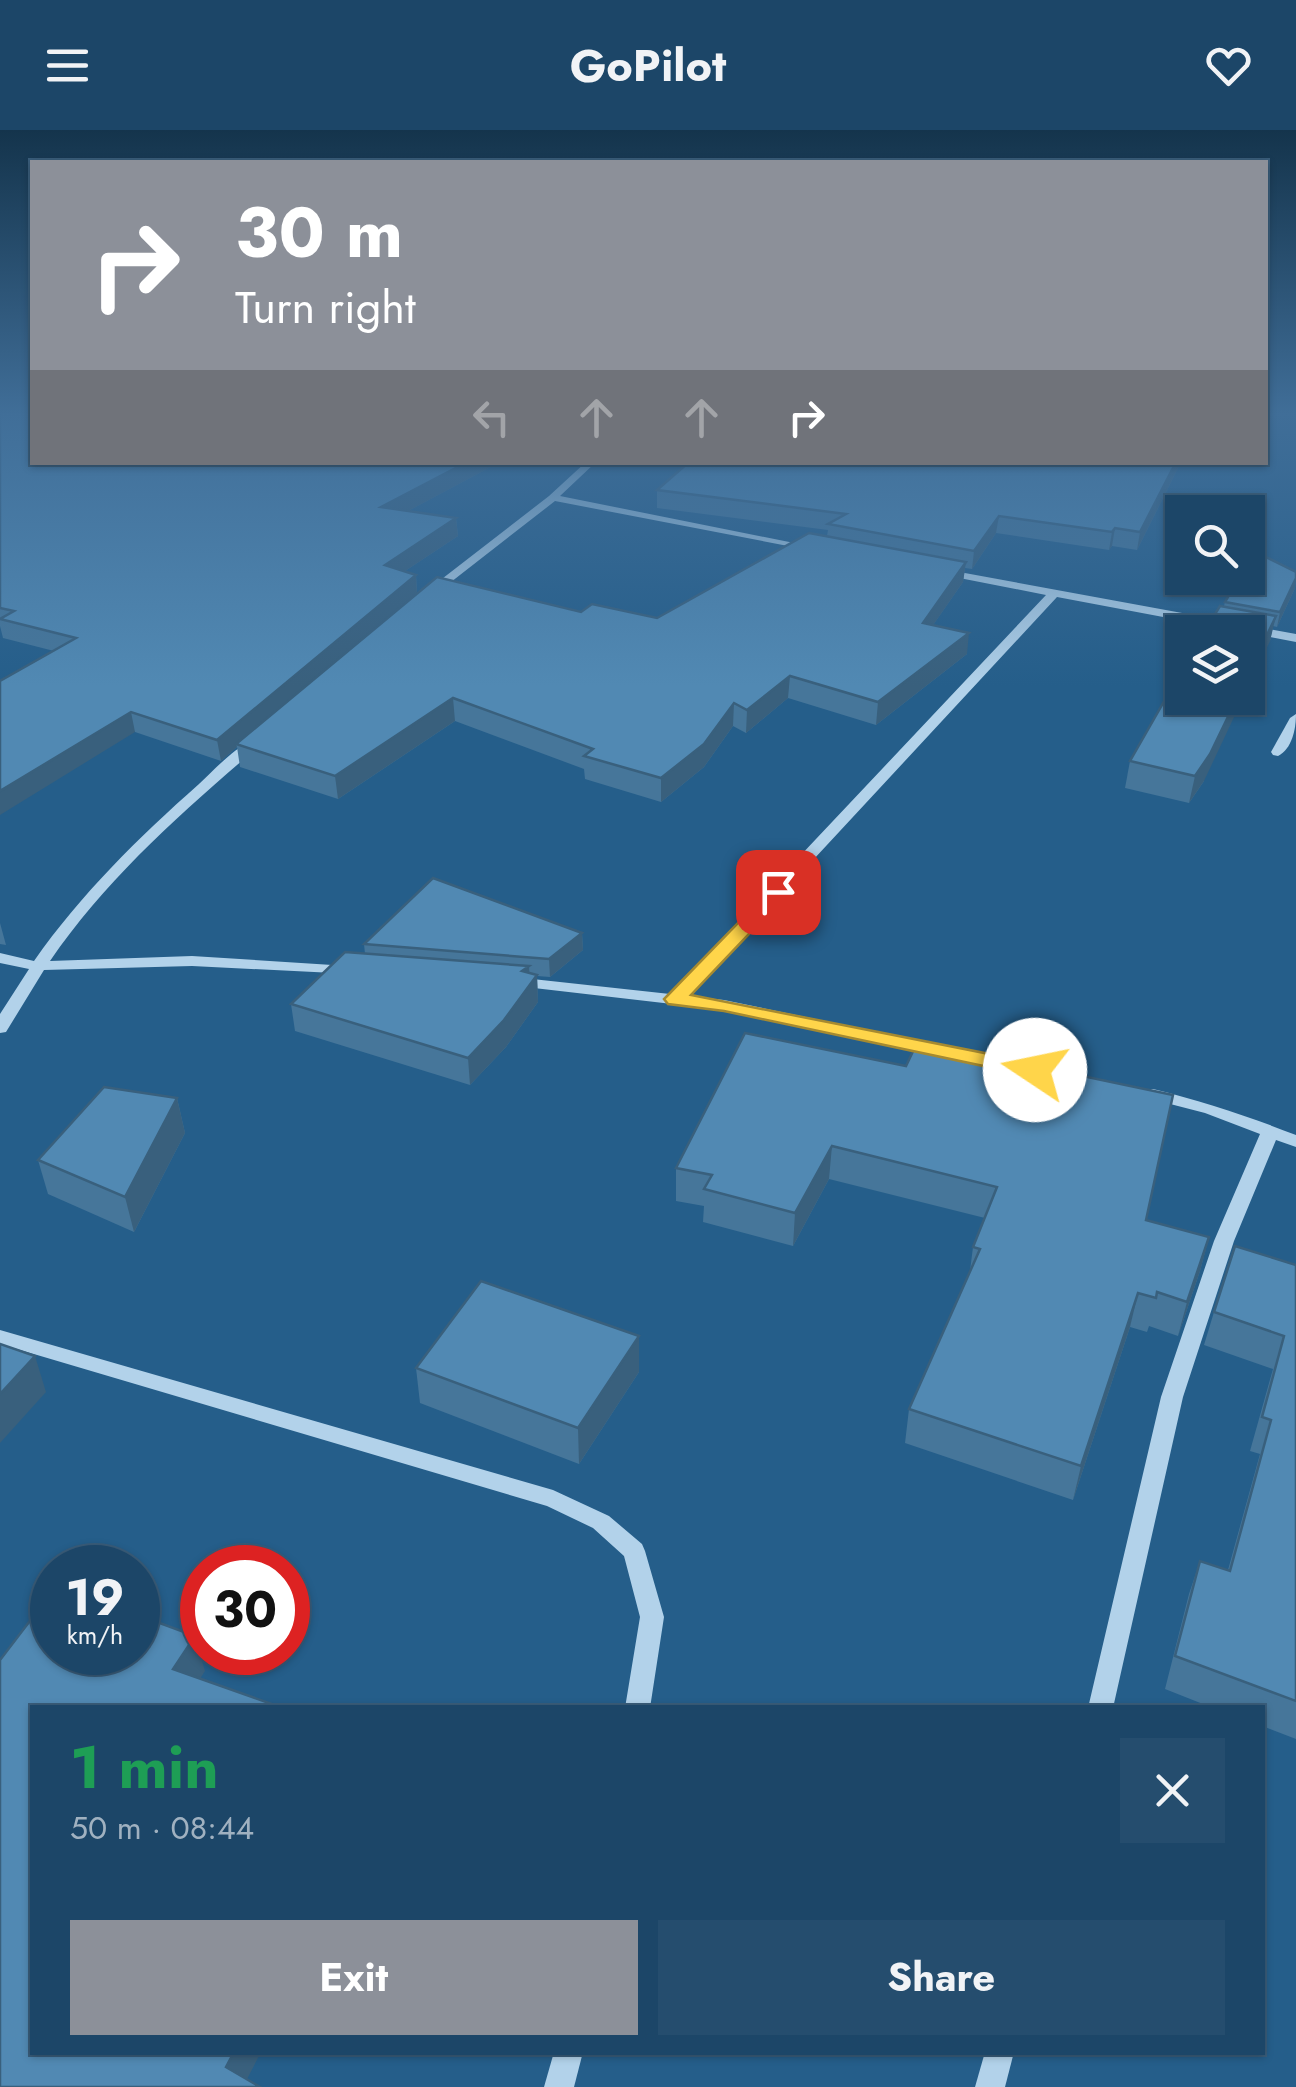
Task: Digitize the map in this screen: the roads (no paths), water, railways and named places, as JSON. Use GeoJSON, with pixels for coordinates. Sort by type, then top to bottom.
{"type":"FeatureCollection","features":[{"type":"Feature","properties":{"kind":"street"},"geometry":{"type":"LineString","coordinates":[[411,610],[546,503]]}},
{"type":"Feature","properties":{"kind":"street"},"geometry":{"type":"LineString","coordinates":[[581,503],[836,552]]}},
{"type":"Feature","properties":{"kind":"street"},"geometry":{"type":"LineString","coordinates":[[929,570],[1296,638]]}},
{"type":"Feature","properties":{"kind":"street"},"geometry":{"type":"LineString","coordinates":[[675,999],[752,921],[1055,592]]}},
{"type":"Feature","properties":{"kind":"street"},"geometry":{"type":"LineString","coordinates":[[1278,752],[1296,718]]}},
{"type":"Feature","properties":{"kind":"street"},"geometry":{"type":"LineString","coordinates":[[0,1028],[35,966],[92,892],[148,836],[267,732]]}},
{"type":"Feature","properties":{"kind":"street"},"geometry":{"type":"LineString","coordinates":[[0,958],[35,966],[192,961],[366,973]]}},
{"type":"Feature","properties":{"kind":"street"},"geometry":{"type":"LineString","coordinates":[[504,980],[724,1005],[1090,1081]]}},
{"type":"Feature","properties":{"kind":"street"},"geometry":{"type":"LineString","coordinates":[[1126,1088],[1211,1109],[1296,1141]]}},
{"type":"Feature","properties":{"kind":"street"},"geometry":{"type":"LineString","coordinates":[[1101,1705],[1172,1397],[1224,1241],[1271,1130]]}},
{"type":"Feature","properties":{"kind":"street"},"geometry":{"type":"LineString","coordinates":[[0,1337],[553,1499],[602,1522],[634,1551],[652,1617],[637,1705]]}},
{"type":"Feature","properties":{"kind":"street"},"geometry":{"type":"LineString","coordinates":[[560,2087],[567,2055]]}},
{"type":"Feature","properties":{"kind":"street"},"geometry":{"type":"LineString","coordinates":[[990,2087],[999,2055]]}}]}
